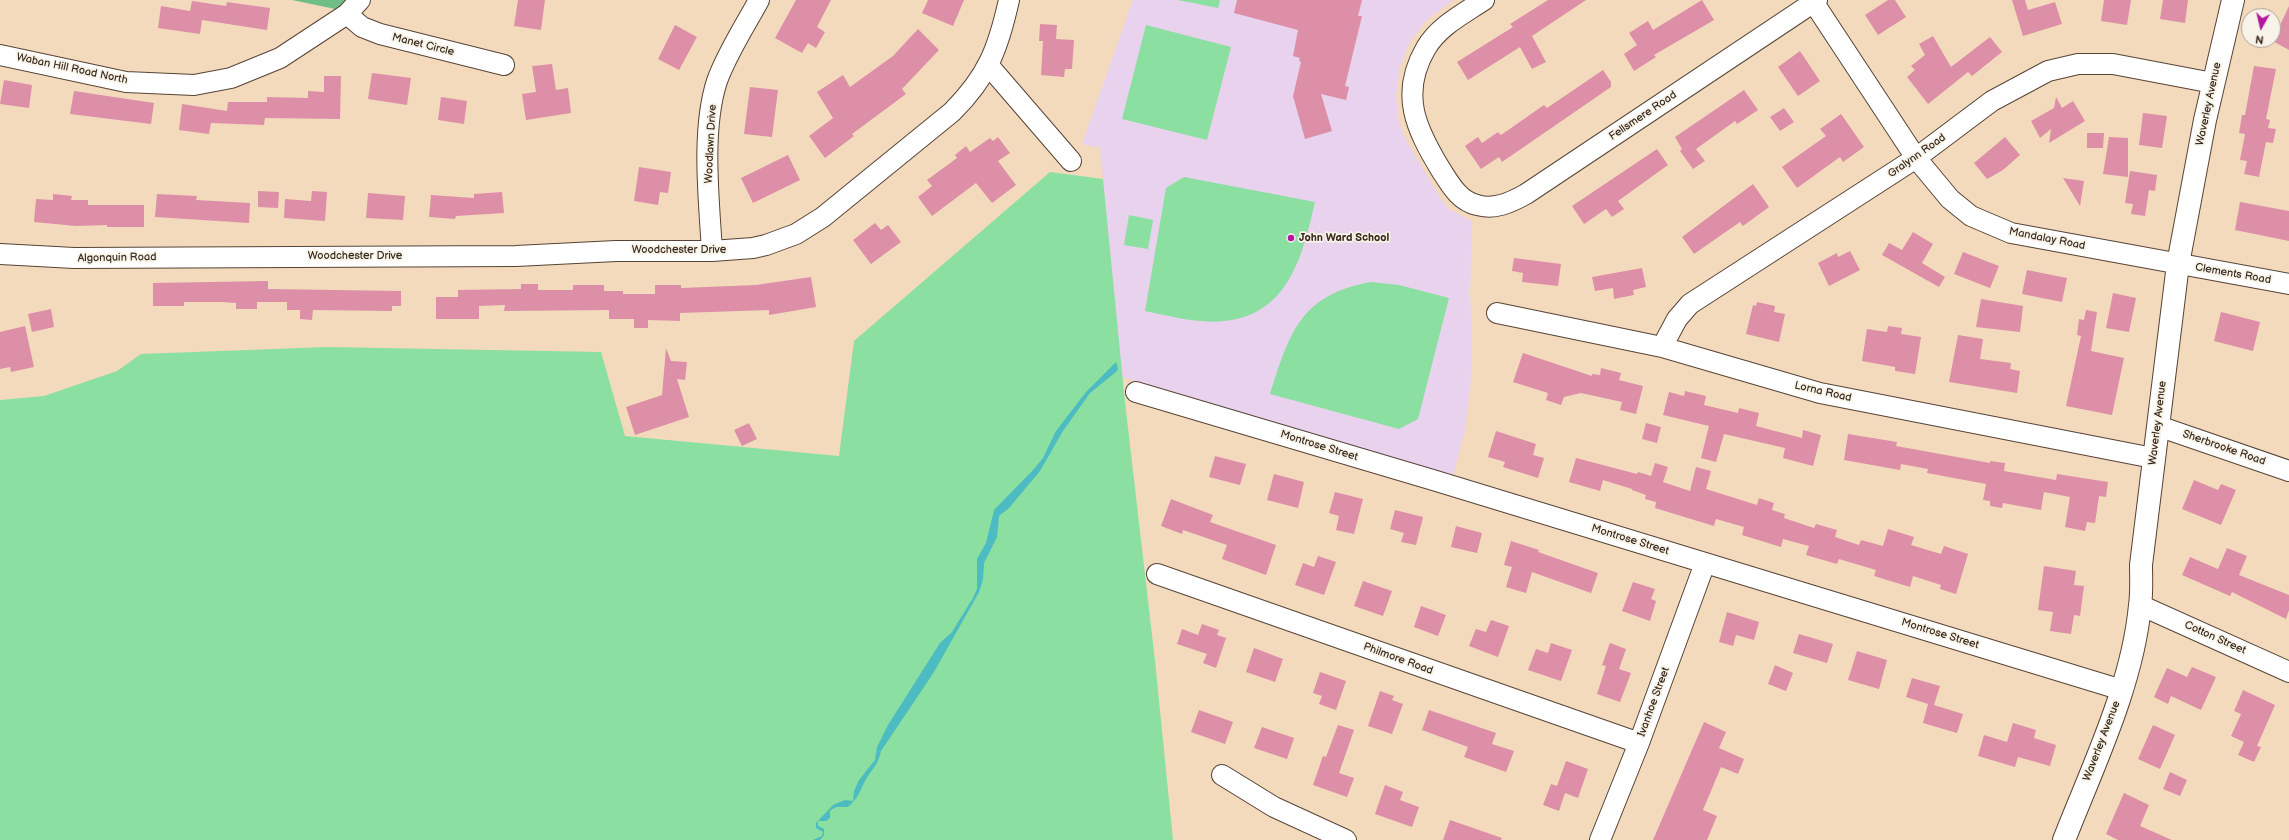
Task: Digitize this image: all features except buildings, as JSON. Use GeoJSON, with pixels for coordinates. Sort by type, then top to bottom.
{"type":"FeatureCollection","features":[{"type":"Feature","properties":{"kind":"street","name":"Woodlawn Drive"},"geometry":{"type":"LineString","coordinates":[[712,251],[708,181],[710,118],[714,93],[722,68],[759,0]]}},
{"type":"Feature","properties":{"kind":"street","name":"Woodchester Drive"},"geometry":{"type":"LineString","coordinates":[[234,257],[516,256],[616,250],[712,251],[766,245],[796,234],[822,217],[952,112],[968,96],[989,66],[1000,37],[1009,0]]}},
{"type":"Feature","properties":{"kind":"street","name":"Fellsmere Road"},"geometry":{"type":"LineString","coordinates":[[1484,0],[1445,25],[1432,39],[1420,59],[1413,87],[1413,110],[1420,133],[1446,178],[1463,198],[1475,205],[1490,207],[1506,204],[1526,194],[1814,1]]}},
{"type":"Feature","properties":{"kind":"street","name":"Waverley Avenue"},"geometry":{"type":"LineString","coordinates":[[2064,840],[2122,690],[2140,605],[2141,565],[2178,264],[2213,82],[2233,0]]}},
{"type":"Feature","properties":{"kind":"street","name":"Mandalay Road"},"geometry":{"type":"LineString","coordinates":[[1814,1],[1916,158],[1950,199],[1971,216],[2011,233],[2178,264]]}},
{"type":"Feature","properties":{"kind":"street","name":"Waban Hill Road North"},"geometry":{"type":"LineString","coordinates":[[0,55],[126,82],[194,85],[231,78],[280,58],[354,7]]}},
{"type":"Feature","properties":{"kind":"street","name":"Manet Circle"},"geometry":{"type":"LineString","coordinates":[[354,7],[362,27],[380,34],[504,65]]}},
{"type":"Feature","properties":{"kind":"street","name":"Gralynn Road"},"geometry":{"type":"LineString","coordinates":[[1662,348],[1677,319],[1690,304],[1916,158],[1992,101],[2048,71],[2063,66],[2078,64],[2113,64],[2213,82]]}},
{"type":"Feature","properties":{"kind":"street"},"geometry":{"type":"LineString","coordinates":[[989,66],[1072,161]]}},
{"type":"Feature","properties":{"kind":"street","name":"Algonquin Road"},"geometry":{"type":"LineString","coordinates":[[0,254],[74,258],[234,257]]}},
{"type":"Feature","properties":{"kind":"street","name":"Clements Road"},"geometry":{"type":"LineString","coordinates":[[2178,264],[2289,284]]}},
{"type":"Feature","properties":{"kind":"street","name":"Lorna Road"},"geometry":{"type":"LineString","coordinates":[[1497,314],[1662,348],[1820,393],[2153,458]]}},
{"type":"Feature","properties":{"kind":"street","name":"Montrose Street"},"geometry":{"type":"LineString","coordinates":[[1136,392],[2122,690]]}},
{"type":"Feature","properties":{"kind":"street","name":"Sherbrooke Road"},"geometry":{"type":"LineString","coordinates":[[2158,426],[2289,471]]}},
{"type":"Feature","properties":{"kind":"street","name":"Ivanhoe Street"},"geometry":{"type":"LineString","coordinates":[[1600,840],[1639,743],[1705,563]]}},
{"type":"Feature","properties":{"kind":"street","name":"Philmore Road"},"geometry":{"type":"LineString","coordinates":[[1157,574],[1639,743]]}},
{"type":"Feature","properties":{"kind":"street","name":"Cotton Street"},"geometry":{"type":"LineString","coordinates":[[2140,605],[2289,672]]}},
{"type":"Feature","properties":{"kind":"street"},"geometry":{"type":"LineString","coordinates":[[1222,775],[1274,808],[1346,840]]}},
{"type":"Feature","properties":{"kind":"shaded area","name":"John Ward School"},"geometry":{"type":"Polygon","coordinates":[[[1133,0],[1453,0],[1426,21],[1410,42],[1400,66],[1396,96],[1398,118],[1404,136],[1439,196],[1449,209],[1472,221],[1470,294],[1472,335],[1471,380],[1465,430],[1453,476],[1122,377],[1100,148],[1082,144],[1133,0]]]}},
{"type":"Feature","properties":{"kind":"green space"},"geometry":{"type":"Polygon","coordinates":[[[292,0],[349,0],[340,10],[292,0]]]}},
{"type":"Feature","properties":{"kind":"green space"},"geometry":{"type":"Polygon","coordinates":[[[1178,0],[1220,0],[1218,8],[1178,0]]]}},
{"type":"Feature","properties":{"kind":"green space"},"geometry":{"type":"Polygon","coordinates":[[[1146,25],[1231,47],[1207,140],[1122,119],[1146,25]]]}},
{"type":"Feature","properties":{"kind":"green space"},"geometry":{"type":"Polygon","coordinates":[[[1050,172],[1103,179],[1125,402],[1155,661],[1173,840],[0,840],[0,400],[44,396],[117,371],[141,354],[327,347],[601,352],[625,436],[839,456],[854,341],[1050,172]]]}},
{"type":"Feature","properties":{"kind":"green space"},"geometry":{"type":"Polygon","coordinates":[[[1184,177],[1315,202],[1305,242],[1298,261],[1289,279],[1278,294],[1264,307],[1246,316],[1214,322],[1184,319],[1145,311],[1166,188],[1184,177]]]}},
{"type":"Feature","properties":{"kind":"green space"},"geometry":{"type":"Polygon","coordinates":[[[1129,215],[1153,220],[1148,249],[1124,245],[1129,215]]]}},
{"type":"Feature","properties":{"kind":"green space"},"geometry":{"type":"Polygon","coordinates":[[[1371,282],[1399,285],[1449,298],[1418,419],[1399,429],[1270,394],[1284,352],[1301,320],[1313,307],[1328,296],[1347,288],[1371,282]]]}},
{"type":"Feature","properties":{"kind":"water"},"geometry":{"type":"Polygon","coordinates":[[[1116,362],[1118,369],[1116,372],[1090,393],[1063,431],[1040,471],[1009,508],[999,516],[997,537],[984,563],[983,579],[979,592],[934,672],[881,751],[876,765],[856,798],[848,807],[832,809],[830,811],[830,818],[826,821],[818,821],[818,826],[824,829],[824,835],[820,840],[813,840],[822,836],[823,832],[816,828],[816,823],[833,805],[845,800],[853,801],[854,791],[859,780],[875,760],[877,747],[888,725],[940,643],[952,632],[973,598],[977,589],[977,559],[986,543],[994,510],[1034,469],[1043,458],[1056,431],[1086,392],[1116,362]]]}},
{"type":"Feature","properties":{"kind":"place","name":"John Ward School"},"geometry":{"type":"Point","coordinates":[1291,238]}}]}
